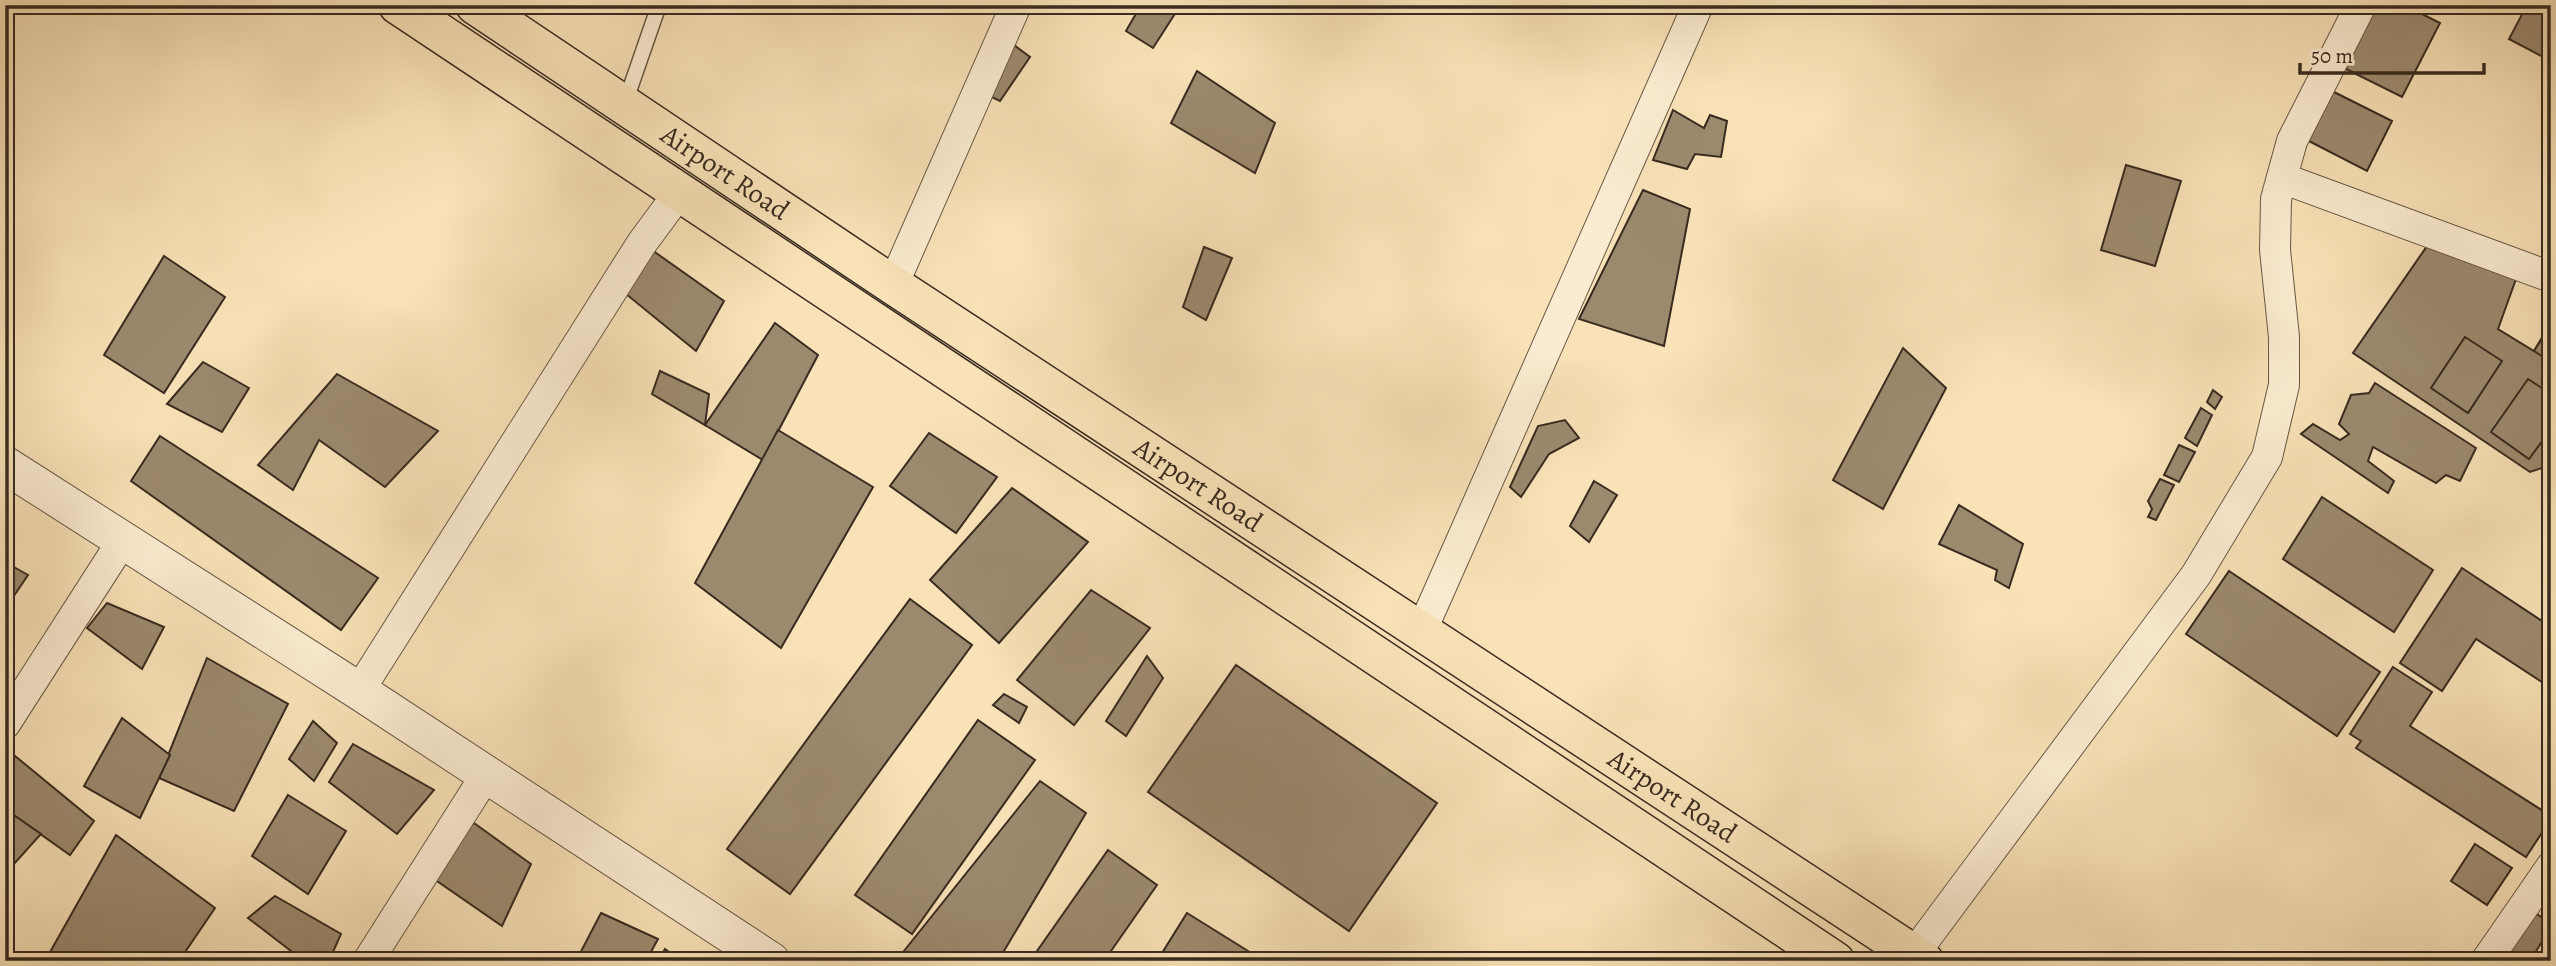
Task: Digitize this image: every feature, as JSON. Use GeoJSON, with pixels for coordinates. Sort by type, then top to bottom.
{"type":"FeatureCollection","features":[{"type":"Feature","properties":{"kind":"highway","name":"Airport Road"},"geometry":{"type":"LineString","coordinates":[[398,5],[1835,961]]}},
{"type":"Feature","properties":{"kind":"highway"},"geometry":{"type":"LineString","coordinates":[[450,40],[468,5]]}},
{"type":"Feature","properties":{"kind":"highway","name":"Airport Road"},"geometry":{"type":"LineString","coordinates":[[475,5],[893,285],[1919,957]]}},
{"type":"Feature","properties":{"kind":"street"},"geometry":{"type":"LineString","coordinates":[[893,285],[1016,5]]}},
{"type":"Feature","properties":{"kind":"street"},"geometry":{"type":"LineString","coordinates":[[1421,632],[1698,5]]}},
{"type":"Feature","properties":{"kind":"street"},"geometry":{"type":"LineString","coordinates":[[1919,957],[2196,575],[2267,457],[2284,385],[2284,337],[2275,250],[2276,199],[2292,141],[2361,5]]}},
{"type":"Feature","properties":{"kind":"street"},"geometry":{"type":"LineString","coordinates":[[2282,178],[2551,277]]}},
{"type":"Feature","properties":{"kind":"street"},"geometry":{"type":"LineString","coordinates":[[359,691],[642,243],[679,193]]}},
{"type":"Feature","properties":{"kind":"street"},"geometry":{"type":"LineString","coordinates":[[5,465],[359,691],[771,961]]}},
{"type":"Feature","properties":{"kind":"street"},"geometry":{"type":"LineString","coordinates":[[5,724],[123,540]]}},
{"type":"Feature","properties":{"kind":"street"},"geometry":{"type":"LineString","coordinates":[[368,961],[486,775]]}},
{"type":"Feature","properties":{"kind":"street"},"geometry":{"type":"LineString","coordinates":[[2486,961],[2551,867]]}},
{"type":"Feature","properties":{"kind":"lane"},"geometry":{"type":"LineString","coordinates":[[625,105],[659,5]]}},
{"type":"Feature","properties":{"kind":"building"},"geometry":{"type":"Polygon","coordinates":[[[1141,5],[1180,6],[1153,48],[1126,31],[1141,5]]]}},
{"type":"Feature","properties":{"kind":"building"},"geometry":{"type":"Polygon","coordinates":[[[2366,5],[2404,5],[2440,23],[2402,97],[2336,64],[2366,5]]]}},
{"type":"Feature","properties":{"kind":"building"},"geometry":{"type":"Polygon","coordinates":[[[2527,5],[2551,5],[2551,61],[2509,39],[2527,5]]]}},
{"type":"Feature","properties":{"kind":"building"},"geometry":{"type":"Polygon","coordinates":[[[1002,36],[1030,57],[1000,101],[985,94],[1002,36]]]}},
{"type":"Feature","properties":{"kind":"building"},"geometry":{"type":"Polygon","coordinates":[[[1197,71],[1275,123],[1255,173],[1171,123],[1197,71]]]}},
{"type":"Feature","properties":{"kind":"building"},"geometry":{"type":"Polygon","coordinates":[[[2326,88],[2392,121],[2367,171],[2301,137],[2326,88]]]}},
{"type":"Feature","properties":{"kind":"building"},"geometry":{"type":"Polygon","coordinates":[[[1673,110],[1704,128],[1710,115],[1727,121],[1721,157],[1695,154],[1687,169],[1653,160],[1673,110]]]}},
{"type":"Feature","properties":{"kind":"building"},"geometry":{"type":"Polygon","coordinates":[[[2126,165],[2181,181],[2155,266],[2101,250],[2126,165]]]}},
{"type":"Feature","properties":{"kind":"building"},"geometry":{"type":"Polygon","coordinates":[[[1643,190],[1690,209],[1664,346],[1579,319],[1643,190]]]}},
{"type":"Feature","properties":{"kind":"building"},"geometry":{"type":"Polygon","coordinates":[[[2434,236],[2479,267],[2408,376],[2362,345],[2434,236]]]}},
{"type":"Feature","properties":{"kind":"building"},"geometry":{"type":"Polygon","coordinates":[[[2434,236],[2516,279],[2498,329],[2534,351],[2551,322],[2551,465],[2530,472],[2353,353],[2434,236]]]}},
{"type":"Feature","properties":{"kind":"building"},"geometry":{"type":"Polygon","coordinates":[[[642,243],[724,301],[696,351],[626,294],[642,243]]]}},
{"type":"Feature","properties":{"kind":"building"},"geometry":{"type":"Polygon","coordinates":[[[1204,247],[1232,258],[1206,320],[1183,307],[1204,247]]]}},
{"type":"Feature","properties":{"kind":"building"},"geometry":{"type":"Polygon","coordinates":[[[164,256],[225,297],[164,393],[104,355],[164,256]]]}},
{"type":"Feature","properties":{"kind":"building"},"geometry":{"type":"Polygon","coordinates":[[[775,323],[818,355],[763,460],[705,425],[775,323]]]}},
{"type":"Feature","properties":{"kind":"building"},"geometry":{"type":"Polygon","coordinates":[[[2551,325],[2551,362],[2534,351],[2551,325]]]}},
{"type":"Feature","properties":{"kind":"building"},"geometry":{"type":"Polygon","coordinates":[[[2465,337],[2502,361],[2468,413],[2431,388],[2465,337]]]}},
{"type":"Feature","properties":{"kind":"building"},"geometry":{"type":"Polygon","coordinates":[[[1903,348],[1946,388],[1883,509],[1833,480],[1903,348]]]}},
{"type":"Feature","properties":{"kind":"building"},"geometry":{"type":"Polygon","coordinates":[[[203,362],[249,388],[222,432],[167,404],[203,362]]]}},
{"type":"Feature","properties":{"kind":"building"},"geometry":{"type":"Polygon","coordinates":[[[660,371],[709,394],[705,425],[652,394],[660,371]]]}},
{"type":"Feature","properties":{"kind":"building"},"geometry":{"type":"Polygon","coordinates":[[[337,374],[438,431],[385,487],[319,440],[293,490],[258,465],[337,374]]]}},
{"type":"Feature","properties":{"kind":"building"},"geometry":{"type":"Polygon","coordinates":[[[2528,379],[2551,394],[2551,429],[2529,459],[2491,432],[2528,379]]]}},
{"type":"Feature","properties":{"kind":"building"},"geometry":{"type":"Polygon","coordinates":[[[2375,383],[2476,448],[2460,481],[2446,475],[2436,483],[2373,447],[2368,461],[2394,481],[2388,493],[2301,434],[2313,424],[2340,440],[2349,434],[2339,424],[2351,395],[2369,393],[2375,383]]]}},
{"type":"Feature","properties":{"kind":"building"},"geometry":{"type":"Polygon","coordinates":[[[2213,390],[2222,397],[2215,409],[2207,402],[2213,390]]]}},
{"type":"Feature","properties":{"kind":"building"},"geometry":{"type":"Polygon","coordinates":[[[2201,408],[2212,415],[2197,446],[2185,438],[2201,408]]]}},
{"type":"Feature","properties":{"kind":"building"},"geometry":{"type":"Polygon","coordinates":[[[1565,420],[1579,438],[1549,454],[1521,497],[1510,487],[1538,426],[1565,420]]]}},
{"type":"Feature","properties":{"kind":"building"},"geometry":{"type":"Polygon","coordinates":[[[778,430],[873,487],[781,648],[695,583],[778,430]]]}},
{"type":"Feature","properties":{"kind":"building"},"geometry":{"type":"Polygon","coordinates":[[[929,433],[997,477],[956,533],[890,486],[929,433]]]}},
{"type":"Feature","properties":{"kind":"building"},"geometry":{"type":"Polygon","coordinates":[[[160,436],[378,578],[341,630],[131,481],[160,436]]]}},
{"type":"Feature","properties":{"kind":"building"},"geometry":{"type":"Polygon","coordinates":[[[2179,445],[2195,452],[2179,482],[2164,475],[2179,445]]]}},
{"type":"Feature","properties":{"kind":"building"},"geometry":{"type":"Polygon","coordinates":[[[2160,479],[2174,485],[2156,520],[2148,517],[2152,509],[2148,501],[2160,479]]]}},
{"type":"Feature","properties":{"kind":"building"},"geometry":{"type":"Polygon","coordinates":[[[1594,481],[1617,495],[1589,542],[1570,526],[1594,481]]]}},
{"type":"Feature","properties":{"kind":"building"},"geometry":{"type":"Polygon","coordinates":[[[1012,488],[1088,542],[999,643],[930,580],[1012,488]]]}},
{"type":"Feature","properties":{"kind":"building"},"geometry":{"type":"Polygon","coordinates":[[[2322,497],[2433,570],[2394,632],[2283,559],[2322,497]]]}},
{"type":"Feature","properties":{"kind":"building"},"geometry":{"type":"Polygon","coordinates":[[[1959,505],[2023,544],[2009,588],[1995,580],[1997,570],[1939,544],[1959,505]]]}},
{"type":"Feature","properties":{"kind":"building"},"geometry":{"type":"Polygon","coordinates":[[[5,562],[28,575],[5,609],[5,562]]]}},
{"type":"Feature","properties":{"kind":"building"},"geometry":{"type":"Polygon","coordinates":[[[2462,568],[2551,627],[2551,688],[2476,639],[2442,691],[2400,663],[2462,568]]]}},
{"type":"Feature","properties":{"kind":"building"},"geometry":{"type":"Polygon","coordinates":[[[2229,571],[2380,672],[2337,736],[2186,634],[2229,571]]]}},
{"type":"Feature","properties":{"kind":"building"},"geometry":{"type":"Polygon","coordinates":[[[1091,590],[1150,628],[1074,725],[1017,680],[1091,590]]]}},
{"type":"Feature","properties":{"kind":"building"},"geometry":{"type":"Polygon","coordinates":[[[910,599],[972,645],[790,894],[727,849],[910,599]]]}},
{"type":"Feature","properties":{"kind":"building"},"geometry":{"type":"Polygon","coordinates":[[[107,603],[164,627],[142,669],[87,628],[107,603]]]}},
{"type":"Feature","properties":{"kind":"building"},"geometry":{"type":"Polygon","coordinates":[[[1147,656],[1163,678],[1126,736],[1106,721],[1147,656]]]}},
{"type":"Feature","properties":{"kind":"building"},"geometry":{"type":"Polygon","coordinates":[[[207,658],[288,704],[234,811],[159,778],[207,658]]]}},
{"type":"Feature","properties":{"kind":"building"},"geometry":{"type":"Polygon","coordinates":[[[1236,665],[1437,803],[1349,931],[1148,792],[1236,665]]]}},
{"type":"Feature","properties":{"kind":"building"},"geometry":{"type":"Polygon","coordinates":[[[2393,667],[2432,692],[2410,726],[2551,816],[2526,857],[2356,748],[2361,741],[2350,734],[2393,667]]]}},
{"type":"Feature","properties":{"kind":"building"},"geometry":{"type":"Polygon","coordinates":[[[1004,694],[1027,707],[1019,723],[993,705],[1004,694]]]}},
{"type":"Feature","properties":{"kind":"building"},"geometry":{"type":"Polygon","coordinates":[[[122,718],[170,755],[140,818],[84,786],[122,718]]]}},
{"type":"Feature","properties":{"kind":"building"},"geometry":{"type":"Polygon","coordinates":[[[978,720],[1035,760],[912,934],[855,895],[978,720]]]}},
{"type":"Feature","properties":{"kind":"building"},"geometry":{"type":"Polygon","coordinates":[[[313,721],[337,743],[314,781],[289,759],[313,721]]]}},
{"type":"Feature","properties":{"kind":"building"},"geometry":{"type":"Polygon","coordinates":[[[353,744],[434,790],[397,834],[329,782],[353,744]]]}},
{"type":"Feature","properties":{"kind":"building"},"geometry":{"type":"Polygon","coordinates":[[[9,751],[94,821],[70,855],[5,809],[5,754],[9,751]]]}},
{"type":"Feature","properties":{"kind":"building"},"geometry":{"type":"Polygon","coordinates":[[[1040,781],[1086,813],[998,961],[896,961],[1040,781]]]}},
{"type":"Feature","properties":{"kind":"building"},"geometry":{"type":"Polygon","coordinates":[[[288,795],[346,831],[308,894],[252,856],[288,795]]]}},
{"type":"Feature","properties":{"kind":"building"},"geometry":{"type":"Polygon","coordinates":[[[5,809],[41,834],[5,874],[5,809]]]}},
{"type":"Feature","properties":{"kind":"building"},"geometry":{"type":"Polygon","coordinates":[[[474,823],[531,864],[502,926],[424,872],[474,823]]]}},
{"type":"Feature","properties":{"kind":"building"},"geometry":{"type":"Polygon","coordinates":[[[116,835],[215,908],[179,961],[45,961],[116,835]]]}},
{"type":"Feature","properties":{"kind":"building"},"geometry":{"type":"Polygon","coordinates":[[[2475,844],[2512,868],[2487,905],[2451,881],[2475,844]]]}},
{"type":"Feature","properties":{"kind":"building"},"geometry":{"type":"Polygon","coordinates":[[[1108,850],[1157,885],[1104,961],[1030,961],[1108,850]]]}},
{"type":"Feature","properties":{"kind":"building"},"geometry":{"type":"Polygon","coordinates":[[[275,896],[341,934],[329,961],[304,961],[248,918],[275,896]]]}},
{"type":"Feature","properties":{"kind":"building"},"geometry":{"type":"Polygon","coordinates":[[[2532,911],[2551,923],[2551,927],[2530,961],[2506,961],[2503,959],[2532,911]]]}},
{"type":"Feature","properties":{"kind":"building"},"geometry":{"type":"Polygon","coordinates":[[[601,913],[658,939],[646,961],[576,961],[601,913]]]}},
{"type":"Feature","properties":{"kind":"building"},"geometry":{"type":"Polygon","coordinates":[[[1187,913],[1264,961],[1157,961],[1187,913]]]}},
{"type":"Feature","properties":{"kind":"building"},"geometry":{"type":"Polygon","coordinates":[[[665,949],[682,961],[658,961],[665,949]]]}}]}
